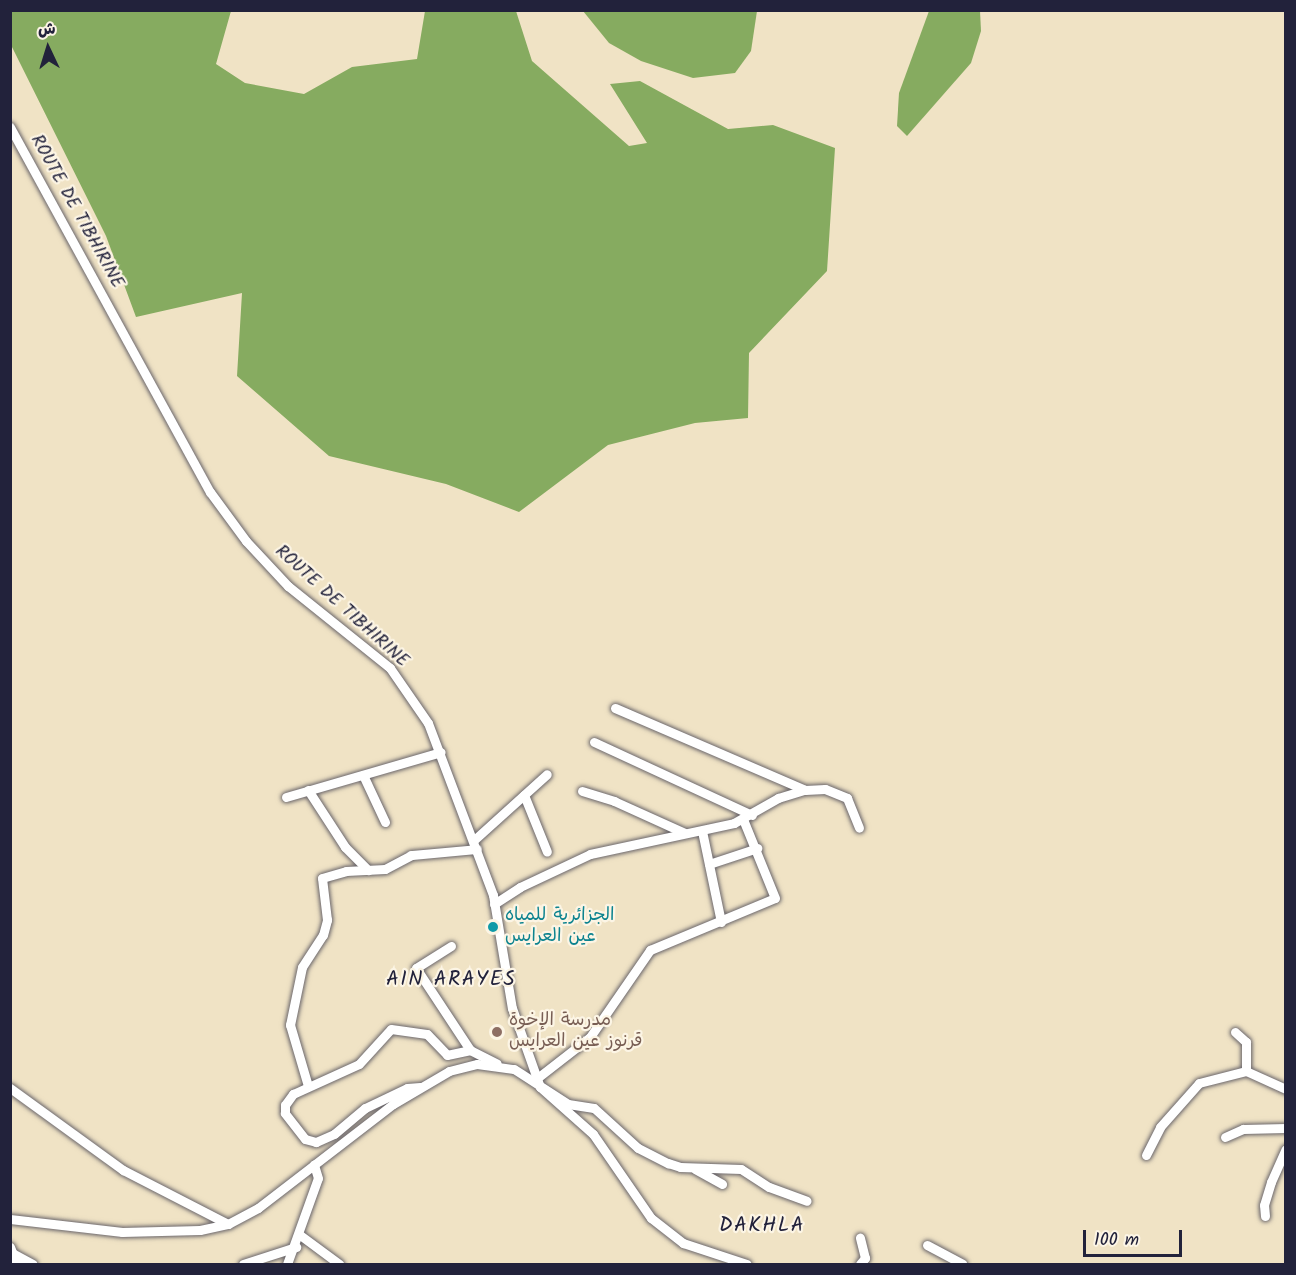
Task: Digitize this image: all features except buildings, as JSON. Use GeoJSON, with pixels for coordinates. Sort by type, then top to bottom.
{"type":"FeatureCollection","features":[{"type":"Feature","properties":{"kind":"street","name":"ROUTE DE TIBHIRINE"},"geometry":{"type":"LineString","coordinates":[[10,127],[210,492],[246,541],[288,586],[390,668],[428,723],[441,752],[495,904],[512,1008],[538,1083],[593,1134],[651,1218],[683,1243],[747,1264]]}},
{"type":"Feature","properties":{"kind":"street"},"geometry":{"type":"LineString","coordinates":[[615,708],[805,790]]}},
{"type":"Feature","properties":{"kind":"street"},"geometry":{"type":"LineString","coordinates":[[538,1083],[590,1037],[650,950],[775,898],[748,817],[594,742]]}},
{"type":"Feature","properties":{"kind":"street"},"geometry":{"type":"LineString","coordinates":[[286,796],[441,752]]}},
{"type":"Feature","properties":{"kind":"street"},"geometry":{"type":"LineString","coordinates":[[308,1086],[290,1025],[302,967],[323,935],[327,920],[321,882],[327,874],[385,869],[411,855],[475,844],[547,774]]}},
{"type":"Feature","properties":{"kind":"street"},"geometry":{"type":"LineString","coordinates":[[363,775],[384,822]]}},
{"type":"Feature","properties":{"kind":"street"},"geometry":{"type":"LineString","coordinates":[[495,904],[520,887],[590,854],[702,831],[748,817],[778,798],[805,790],[825,789],[847,798],[860,828]]}},
{"type":"Feature","properties":{"kind":"street"},"geometry":{"type":"LineString","coordinates":[[308,790],[345,848],[368,870]]}},
{"type":"Feature","properties":{"kind":"street"},"geometry":{"type":"LineString","coordinates":[[582,791],[614,801],[686,834]]}},
{"type":"Feature","properties":{"kind":"street"},"geometry":{"type":"LineString","coordinates":[[524,795],[547,852]]}},
{"type":"Feature","properties":{"kind":"street"},"geometry":{"type":"LineString","coordinates":[[702,831],[721,922]]}},
{"type":"Feature","properties":{"kind":"street"},"geometry":{"type":"LineString","coordinates":[[709,864],[757,848]]}},
{"type":"Feature","properties":{"kind":"street"},"geometry":{"type":"LineString","coordinates":[[452,946],[416,968],[470,1050],[498,1066],[527,1076],[568,1104],[594,1108],[638,1148],[654,1157],[690,1168],[722,1184]]}},
{"type":"Feature","properties":{"kind":"street"},"geometry":{"type":"LineString","coordinates":[[424,1087],[406,1088],[365,1108],[334,1134],[316,1142],[305,1139],[285,1113],[288,1099],[308,1086],[359,1064],[395,1027],[427,1034],[447,1055],[470,1050]]}},
{"type":"Feature","properties":{"kind":"street"},"geometry":{"type":"LineString","coordinates":[[1235,1032],[1246,1042],[1246,1071]]}},
{"type":"Feature","properties":{"kind":"street"},"geometry":{"type":"LineString","coordinates":[[10,1219],[122,1232],[200,1230],[228,1224],[258,1208],[354,1131],[424,1087],[462,1067],[498,1066]]}},
{"type":"Feature","properties":{"kind":"street"},"geometry":{"type":"LineString","coordinates":[[1146,1155],[1160,1127],[1199,1083],[1246,1071],[1286,1089]]}},
{"type":"Feature","properties":{"kind":"street"},"geometry":{"type":"LineString","coordinates":[[10,1088],[123,1170],[228,1224]]}},
{"type":"Feature","properties":{"kind":"street"},"geometry":{"type":"LineString","coordinates":[[1225,1137],[1243,1129],[1286,1128]]}},
{"type":"Feature","properties":{"kind":"street"},"geometry":{"type":"LineString","coordinates":[[1265,1216],[1264,1205],[1270,1182],[1286,1149]]}},
{"type":"Feature","properties":{"kind":"street"},"geometry":{"type":"LineString","coordinates":[[287,1264],[296,1247],[318,1178],[314,1165]]}},
{"type":"Feature","properties":{"kind":"street"},"geometry":{"type":"LineString","coordinates":[[690,1168],[741,1169],[783,1193],[807,1201]]}},
{"type":"Feature","properties":{"kind":"street"},"geometry":{"type":"LineString","coordinates":[[300,1235],[339,1264]]}},
{"type":"Feature","properties":{"kind":"street"},"geometry":{"type":"LineString","coordinates":[[860,1238],[865,1258],[860,1264]]}},
{"type":"Feature","properties":{"kind":"street"},"geometry":{"type":"LineString","coordinates":[[927,1245],[962,1264]]}},
{"type":"Feature","properties":{"kind":"street"},"geometry":{"type":"LineString","coordinates":[[243,1264],[296,1247]]}},
{"type":"Feature","properties":{"kind":"street"},"geometry":{"type":"LineString","coordinates":[[12,1251],[17,1264]]}},
{"type":"Feature","properties":{"kind":"street"},"geometry":{"type":"LineString","coordinates":[[12,1251],[33,1264]]}},
{"type":"Feature","properties":{"kind":"green space"},"geometry":{"type":"Polygon","coordinates":[[[11,10],[231,11],[216,64],[245,83],[304,94],[352,67],[417,59],[425,11],[516,11],[532,61],[629,146],[647,143],[610,84],[640,81],[728,129],[773,125],[835,148],[827,271],[749,353],[748,418],[695,423],[608,445],[519,512],[446,484],[329,456],[237,376],[242,293],[136,317],[106,236],[11,45],[11,10]]]}},
{"type":"Feature","properties":{"kind":"green space"},"geometry":{"type":"Polygon","coordinates":[[[583,11],[757,11],[751,51],[735,73],[693,78],[641,61],[609,43],[583,11]]]}},
{"type":"Feature","properties":{"kind":"green space"},"geometry":{"type":"Polygon","coordinates":[[[929,11],[980,11],[981,31],[971,63],[907,136],[897,126],[899,93],[929,11]]]}},
{"type":"Feature","properties":{"kind":"place","name":"الجزائرية للمياه عين العرايس"},"geometry":{"type":"Point","coordinates":[493,927]}},
{"type":"Feature","properties":{"kind":"place","name":"مدرسة الإخوة قرنوز عين العرايس"},"geometry":{"type":"Point","coordinates":[497,1032]}},
{"type":"Feature","properties":{"kind":"district","name":"AIN ARAYES"},"geometry":{"type":"Point","coordinates":[451,980]}},
{"type":"Feature","properties":{"kind":"district","name":"DAKHLA"},"geometry":{"type":"Point","coordinates":[762,1226]}}]}
